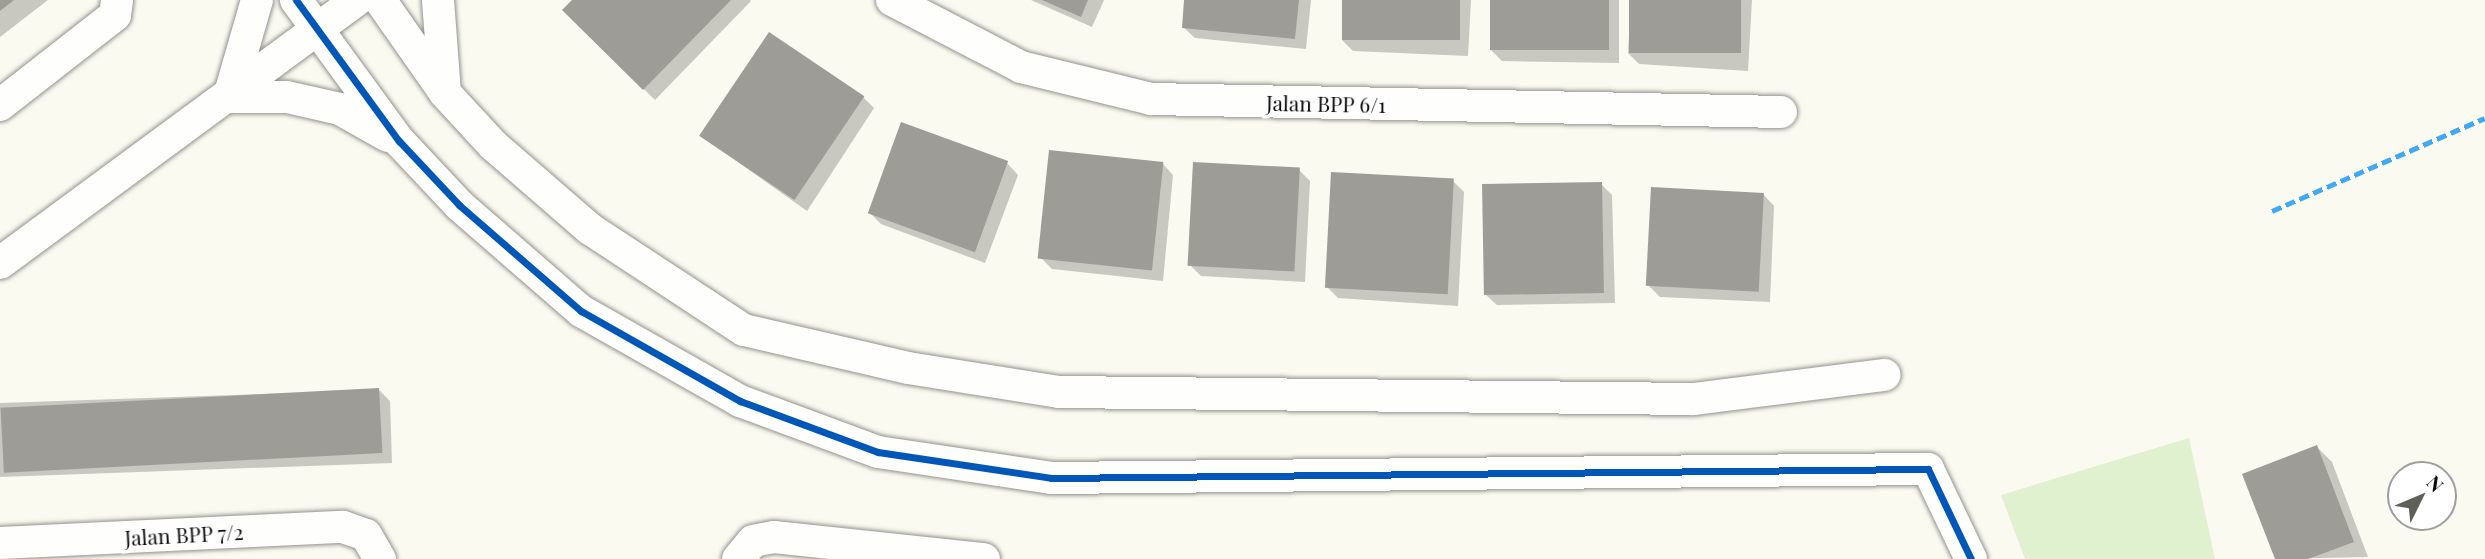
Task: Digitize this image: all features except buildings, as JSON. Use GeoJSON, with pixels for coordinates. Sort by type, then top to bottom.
{"type":"FeatureCollection","features":[{"type":"Feature","properties":{"kind":"street"},"geometry":{"type":"LineString","coordinates":[[229,97],[257,0]]}},
{"type":"Feature","properties":{"kind":"street"},"geometry":{"type":"LineString","coordinates":[[296,0],[316,31],[399,141],[459,205],[581,311],[740,401],[878,452],[1051,478],[1928,469],[1971,559]]}},
{"type":"Feature","properties":{"kind":"street"},"geometry":{"type":"LineString","coordinates":[[0,263],[229,97],[357,0]]}},
{"type":"Feature","properties":{"kind":"street"},"geometry":{"type":"LineString","coordinates":[[380,0],[445,93],[590,229],[670,288],[744,330],[908,368],[1059,392],[1693,399],[1884,375]]}},
{"type":"Feature","properties":{"kind":"street"},"geometry":{"type":"LineString","coordinates":[[438,0],[445,93]]}},
{"type":"Feature","properties":{"kind":"street","name":"Jalan BPP 6/1"},"geometry":{"type":"LineString","coordinates":[[892,0],[1021,67],[1151,99],[1781,112]]}},
{"type":"Feature","properties":{"kind":"street"},"geometry":{"type":"LineString","coordinates":[[0,105],[116,8]]}},
{"type":"Feature","properties":{"kind":"street"},"geometry":{"type":"LineString","coordinates":[[229,97],[288,97],[340,109],[399,141]]}},
{"type":"Feature","properties":{"kind":"street","name":"Jalan BPP 7/2"},"geometry":{"type":"LineString","coordinates":[[0,542],[343,527],[373,547]]}},
{"type":"Feature","properties":{"kind":"street"},"geometry":{"type":"LineString","coordinates":[[746,550],[774,537],[984,559]]}},
{"type":"Feature","properties":{"kind":"green space"},"geometry":{"type":"Polygon","coordinates":[[[2189,438],[2215,559],[2025,559],[2001,495],[2189,438]]]}},
{"type":"Feature","properties":{"kind":"marked path"},"geometry":{"type":"LineString","coordinates":[[2272,211],[2485,118]]}},
{"type":"Feature","properties":{"kind":"cycle path"},"geometry":{"type":"LineString","coordinates":[[296,0],[399,141],[459,205],[581,311],[740,401],[878,452],[1051,478],[1928,469],[1971,559]]}}]}
